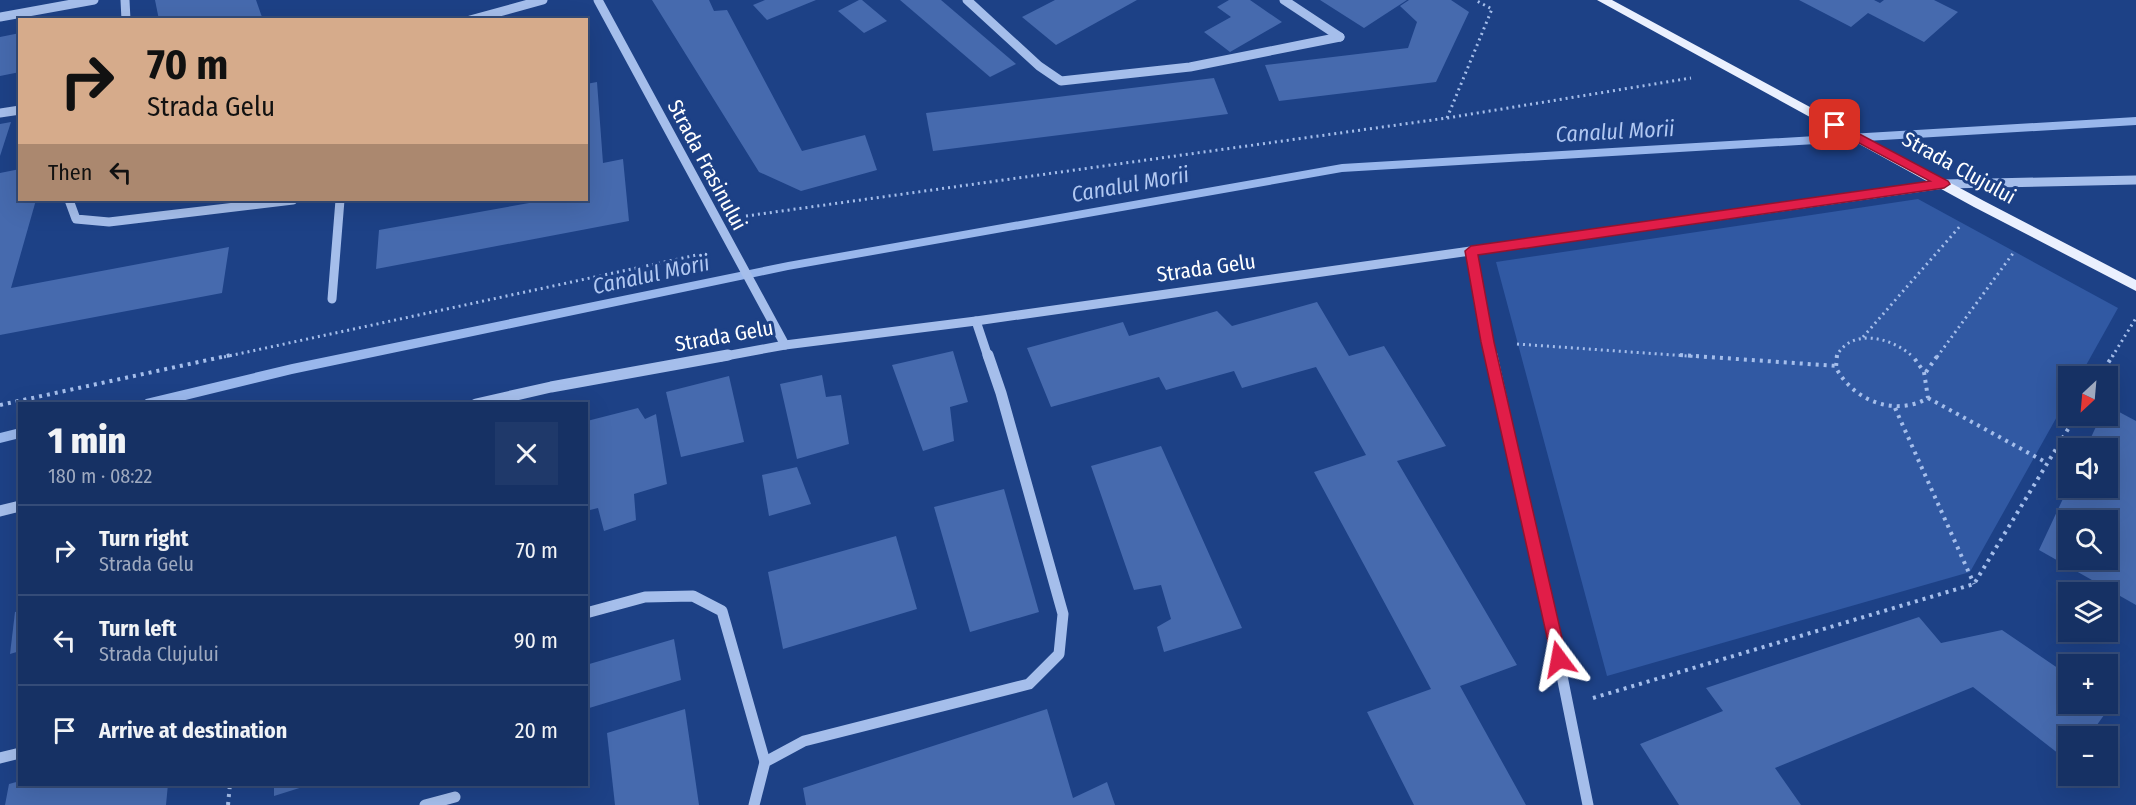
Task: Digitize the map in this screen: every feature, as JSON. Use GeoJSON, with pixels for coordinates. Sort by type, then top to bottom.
{"type":"FeatureCollection","features":[{"type":"Feature","properties":{"kind":"main road","name":"Strada Clujului"},"geometry":{"type":"LineString","coordinates":[[1604,0],[1979,204],[2136,286]]}},
{"type":"Feature","properties":{"kind":"street"},"geometry":{"type":"LineString","coordinates":[[0,17],[94,0]]}},
{"type":"Feature","properties":{"kind":"street"},"geometry":{"type":"LineString","coordinates":[[125,0],[126,18]]}},
{"type":"Feature","properties":{"kind":"street"},"geometry":{"type":"LineString","coordinates":[[479,18],[543,0]]}},
{"type":"Feature","properties":{"kind":"street","name":"Strada Frasinului"},"geometry":{"type":"LineString","coordinates":[[598,0],[631,54],[665,128],[715,220],[760,293],[785,345]]}},
{"type":"Feature","properties":{"kind":"street"},"geometry":{"type":"LineString","coordinates":[[967,0],[1039,66],[1061,81],[1190,67],[1340,38],[1284,0]]}},
{"type":"Feature","properties":{"kind":"street"},"geometry":{"type":"LineString","coordinates":[[0,113],[18,110]]}},
{"type":"Feature","properties":{"kind":"street","name":"Strada Gelu"},"geometry":{"type":"LineString","coordinates":[[485,402],[551,387],[785,345],[976,321],[1944,184],[2136,180]]}},
{"type":"Feature","properties":{"kind":"street"},"geometry":{"type":"LineString","coordinates":[[69,201],[76,219],[109,222],[285,201]]}},
{"type":"Feature","properties":{"kind":"street"},"geometry":{"type":"LineString","coordinates":[[332,299],[340,201]]}},
{"type":"Feature","properties":{"kind":"street"},"geometry":{"type":"LineString","coordinates":[[1471,251],[1488,342],[1570,705],[1588,805]]}},
{"type":"Feature","properties":{"kind":"street"},"geometry":{"type":"LineString","coordinates":[[765,762],[804,741],[1029,684],[1059,654],[1064,614],[1001,393],[976,321]]}},
{"type":"Feature","properties":{"kind":"street"},"geometry":{"type":"LineString","coordinates":[[0,511],[18,506]]}},
{"type":"Feature","properties":{"kind":"street"},"geometry":{"type":"LineString","coordinates":[[588,612],[645,597],[693,596],[722,611],[765,762],[754,805]]}},
{"type":"Feature","properties":{"kind":"street"},"geometry":{"type":"LineString","coordinates":[[0,758],[18,754]]}},
{"type":"Feature","properties":{"kind":"street"},"geometry":{"type":"LineString","coordinates":[[425,805],[455,797]]}},
{"type":"Feature","properties":{"kind":"path"},"geometry":{"type":"LineString","coordinates":[[1447,118],[1492,9],[1475,0]]}},
{"type":"Feature","properties":{"kind":"path"},"geometry":{"type":"LineString","coordinates":[[715,220],[1447,118],[1705,76],[1725,66]]}},
{"type":"Feature","properties":{"kind":"path"},"geometry":{"type":"LineString","coordinates":[[1863,338],[1979,204]]}},
{"type":"Feature","properties":{"kind":"path"},"geometry":{"type":"LineString","coordinates":[[1926,372],[2030,231]]}},
{"type":"Feature","properties":{"kind":"path"},"geometry":{"type":"LineString","coordinates":[[0,405],[732,248]]}},
{"type":"Feature","properties":{"kind":"path"},"geometry":{"type":"LineString","coordinates":[[2106,366],[2136,318]]}},
{"type":"Feature","properties":{"kind":"path"},"geometry":{"type":"LineString","coordinates":[[1863,338],[1877,339],[1906,350],[1918,360],[1926,372],[1930,384],[1928,398],[1910,407],[1895,408],[1880,405],[1851,389],[1837,366],[1837,355],[1841,346],[1863,338]]}},
{"type":"Feature","properties":{"kind":"path"},"geometry":{"type":"LineString","coordinates":[[1488,342],[1837,366]]}},
{"type":"Feature","properties":{"kind":"path"},"geometry":{"type":"LineString","coordinates":[[1928,398],[2047,463]]}},
{"type":"Feature","properties":{"kind":"path"},"geometry":{"type":"LineString","coordinates":[[1895,408],[1974,584]]}},
{"type":"Feature","properties":{"kind":"path"},"geometry":{"type":"LineString","coordinates":[[1570,705],[1974,584],[2070,426]]}},
{"type":"Feature","properties":{"kind":"path"},"geometry":{"type":"LineString","coordinates":[[228,805],[230,786]]}},
{"type":"Feature","properties":{"kind":"shaded area"},"geometry":{"type":"Polygon","coordinates":[[[1918,199],[2118,308],[2086,366],[2058,366],[2058,415],[1970,572],[1607,676],[1496,262],[1918,199]]]}},
{"type":"Feature","properties":{"kind":"building"},"geometry":{"type":"Polygon","coordinates":[[[155,0],[256,0],[262,18],[159,18],[155,0]]]}},
{"type":"Feature","properties":{"kind":"building"},"geometry":{"type":"Polygon","coordinates":[[[652,0],[709,0],[714,11],[727,10],[802,151],[865,135],[877,170],[801,191],[759,172],[652,0]]]}},
{"type":"Feature","properties":{"kind":"building"},"geometry":{"type":"Polygon","coordinates":[[[765,0],[816,0],[767,20],[753,5],[765,0]]]}},
{"type":"Feature","properties":{"kind":"building"},"geometry":{"type":"Polygon","coordinates":[[[862,0],[887,21],[864,33],[838,11],[862,0]]]}},
{"type":"Feature","properties":{"kind":"building"},"geometry":{"type":"Polygon","coordinates":[[[900,0],[941,0],[1016,64],[990,77],[900,0]]]}},
{"type":"Feature","properties":{"kind":"building"},"geometry":{"type":"Polygon","coordinates":[[[1055,0],[1137,0],[1056,45],[1022,17],[1055,0]]]}},
{"type":"Feature","properties":{"kind":"building"},"geometry":{"type":"Polygon","coordinates":[[[1229,0],[1250,0],[1282,22],[1230,52],[1204,32],[1231,17],[1217,7],[1229,0]]]}},
{"type":"Feature","properties":{"kind":"building"},"geometry":{"type":"Polygon","coordinates":[[[1320,0],[1407,0],[1364,28],[1320,0]]]}},
{"type":"Feature","properties":{"kind":"building"},"geometry":{"type":"Polygon","coordinates":[[[1409,0],[1451,0],[1469,12],[1436,82],[1279,101],[1265,65],[1408,48],[1417,22],[1400,6],[1409,0]]]}},
{"type":"Feature","properties":{"kind":"building"},"geometry":{"type":"Polygon","coordinates":[[[1799,0],[1874,0],[1880,3],[1884,0],[1934,0],[1958,12],[1924,42],[1868,13],[1851,27],[1799,0]]]}},
{"type":"Feature","properties":{"kind":"building"},"geometry":{"type":"Polygon","coordinates":[[[18,33],[18,72],[0,76],[0,37],[18,33]]]}},
{"type":"Feature","properties":{"kind":"building"},"geometry":{"type":"Polygon","coordinates":[[[1214,78],[1228,114],[933,151],[926,113],[1214,78]]]}},
{"type":"Feature","properties":{"kind":"building"},"geometry":{"type":"Polygon","coordinates":[[[597,82],[603,163],[623,159],[629,221],[376,269],[379,230],[540,201],[588,201],[588,84],[597,82]]]}},
{"type":"Feature","properties":{"kind":"building"},"geometry":{"type":"Polygon","coordinates":[[[11,122],[0,156],[0,124],[11,122]]]}},
{"type":"Feature","properties":{"kind":"building"},"geometry":{"type":"Polygon","coordinates":[[[18,169],[18,201],[36,201],[11,288],[229,247],[222,293],[0,335],[0,173],[18,169]]]}},
{"type":"Feature","properties":{"kind":"building"},"geometry":{"type":"Polygon","coordinates":[[[1317,302],[1349,356],[1384,346],[1446,446],[1397,461],[1517,665],[1460,686],[1526,805],[1414,805],[1367,712],[1431,689],[1314,472],[1366,455],[1316,367],[1242,388],[1234,371],[1166,390],[1159,377],[1051,407],[1027,348],[1123,322],[1129,336],[1217,311],[1232,326],[1317,302]]]}},
{"type":"Feature","properties":{"kind":"building"},"geometry":{"type":"Polygon","coordinates":[[[953,351],[968,402],[950,407],[954,441],[923,451],[892,365],[953,351]]]}},
{"type":"Feature","properties":{"kind":"building"},"geometry":{"type":"Polygon","coordinates":[[[822,375],[826,397],[841,395],[849,444],[797,459],[780,384],[822,375]]]}},
{"type":"Feature","properties":{"kind":"building"},"geometry":{"type":"Polygon","coordinates":[[[729,376],[744,442],[681,457],[666,392],[729,376]]]}},
{"type":"Feature","properties":{"kind":"building"},"geometry":{"type":"Polygon","coordinates":[[[638,408],[645,419],[656,414],[667,484],[634,494],[636,520],[604,531],[598,508],[588,510],[588,421],[638,408]]]}},
{"type":"Feature","properties":{"kind":"building"},"geometry":{"type":"Polygon","coordinates":[[[2118,411],[2136,421],[2136,605],[2118,595],[2118,582],[2095,582],[2074,570],[2118,570],[2118,510],[2058,510],[2058,561],[2039,550],[2063,498],[2118,498],[2118,438],[2091,438],[2096,426],[2118,426],[2118,411]]]}},
{"type":"Feature","properties":{"kind":"building"},"geometry":{"type":"Polygon","coordinates":[[[1161,446],[1242,628],[1164,652],[1157,627],[1171,619],[1161,585],[1134,590],[1091,466],[1161,446]]]}},
{"type":"Feature","properties":{"kind":"building"},"geometry":{"type":"Polygon","coordinates":[[[797,467],[811,504],[769,516],[762,475],[797,467]]]}},
{"type":"Feature","properties":{"kind":"building"},"geometry":{"type":"Polygon","coordinates":[[[1004,489],[1039,612],[970,632],[934,507],[1004,489]]]}},
{"type":"Feature","properties":{"kind":"building"},"geometry":{"type":"Polygon","coordinates":[[[896,536],[917,609],[783,649],[768,572],[896,536]]]}},
{"type":"Feature","properties":{"kind":"building"},"geometry":{"type":"Polygon","coordinates":[[[18,611],[18,652],[10,654],[15,612],[18,611]]]}},
{"type":"Feature","properties":{"kind":"building"},"geometry":{"type":"Polygon","coordinates":[[[1919,617],[1941,643],[2002,630],[2058,668],[2058,714],[2105,714],[2096,726],[2058,726],[2058,753],[1973,687],[1775,768],[1801,805],[1679,805],[1640,744],[1723,711],[1706,688],[1919,617]]]}},
{"type":"Feature","properties":{"kind":"building"},"geometry":{"type":"Polygon","coordinates":[[[674,639],[681,680],[588,708],[588,664],[674,639]]]}},
{"type":"Feature","properties":{"kind":"building"},"geometry":{"type":"Polygon","coordinates":[[[685,709],[699,805],[615,805],[607,733],[685,709]]]}},
{"type":"Feature","properties":{"kind":"building"},"geometry":{"type":"Polygon","coordinates":[[[1047,709],[1073,798],[1107,782],[1115,805],[806,805],[803,788],[1047,709]]]}},
{"type":"Feature","properties":{"kind":"building"},"geometry":{"type":"Polygon","coordinates":[[[18,782],[18,786],[168,786],[166,805],[5,805],[9,784],[18,782]]]}},
{"type":"Feature","properties":{"kind":"building"},"geometry":{"type":"Polygon","coordinates":[[[274,786],[306,786],[274,796],[274,786]]]}},
{"type":"Feature","properties":{"kind":"waterway","name":"Canalul Morii"},"geometry":{"type":"LineString","coordinates":[[154,402],[292,369],[788,266],[1342,168],[2136,121]]}},
{"type":"Feature","properties":{"kind":"waterway","name":"Canalul Morii"},"geometry":{"type":"LineString","coordinates":[[0,438],[18,434]]}},
{"type":"Feature","properties":{"kind":"route"},"geometry":{"type":"LineString","coordinates":[[1559,659],[1488,342],[1471,251],[1944,184],[1835,125]]}}]}
